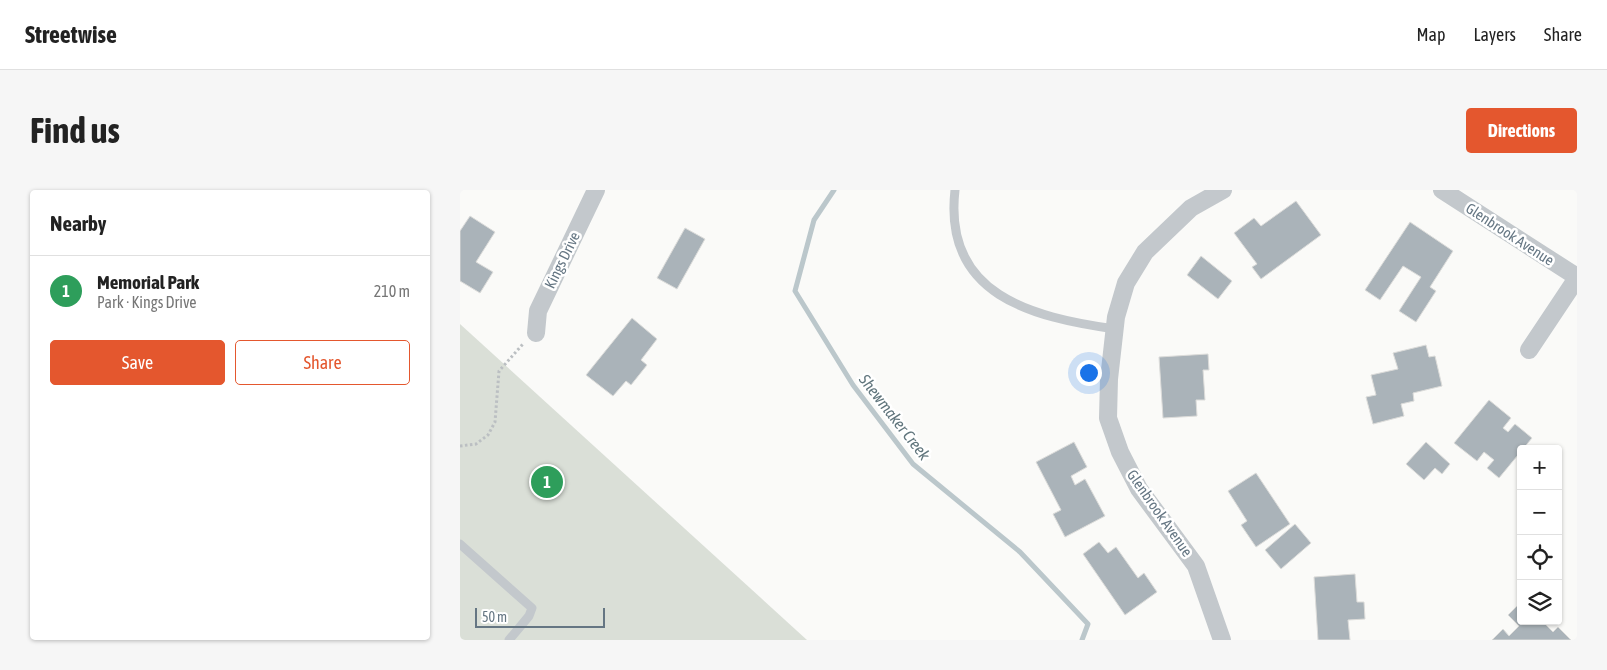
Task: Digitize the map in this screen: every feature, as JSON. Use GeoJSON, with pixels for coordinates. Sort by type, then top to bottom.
{"type":"FeatureCollection","features":[{"type":"Feature","properties":{"kind":"street","name":"Kings Drive"},"geometry":{"type":"LineString","coordinates":[[536,333],[538,311],[596,190]]}},
{"type":"Feature","properties":{"kind":"street","name":"Glenbrook Avenue"},"geometry":{"type":"LineString","coordinates":[[1222,640],[1196,566],[1139,489],[1120,452],[1108,418],[1109,379],[1115,329],[1126,283],[1145,252],[1191,208],[1223,190]]}},
{"type":"Feature","properties":{"kind":"street","name":"Glenbrook Avenue"},"geometry":{"type":"LineString","coordinates":[[1442,190],[1577,277]]}},
{"type":"Feature","properties":{"kind":"street"},"geometry":{"type":"LineString","coordinates":[[1529,350],[1577,277]]}},
{"type":"Feature","properties":{"kind":"lane"},"geometry":{"type":"LineString","coordinates":[[955,190],[953,205],[956,229],[963,254],[973,273],[996,294],[1026,309],[1069,321],[1115,329]]}},
{"type":"Feature","properties":{"kind":"lane"},"geometry":{"type":"LineString","coordinates":[[460,544],[532,608],[529,616],[509,640]]}},
{"type":"Feature","properties":{"kind":"path"},"geometry":{"type":"LineString","coordinates":[[460,446],[476,444],[488,435],[495,422],[498,371],[518,348],[536,333]]}},
{"type":"Feature","properties":{"kind":"shaded area"},"geometry":{"type":"Polygon","coordinates":[[[460,324],[807,640],[460,640],[460,324]]]}},
{"type":"Feature","properties":{"kind":"building"},"geometry":{"type":"Polygon","coordinates":[[[1296,201],[1321,235],[1261,279],[1252,267],[1257,264],[1234,233],[1254,218],[1261,226],[1296,201]]]}},
{"type":"Feature","properties":{"kind":"building"},"geometry":{"type":"Polygon","coordinates":[[[470,216],[495,232],[476,262],[493,272],[480,293],[460,281],[460,231],[470,216]]]}},
{"type":"Feature","properties":{"kind":"building"},"geometry":{"type":"Polygon","coordinates":[[[1410,222],[1453,251],[1430,287],[1436,291],[1416,322],[1399,311],[1421,277],[1403,266],[1380,300],[1365,290],[1410,222]]]}},
{"type":"Feature","properties":{"kind":"building"},"geometry":{"type":"Polygon","coordinates":[[[685,228],[705,239],[677,289],[657,278],[685,228]]]}},
{"type":"Feature","properties":{"kind":"building"},"geometry":{"type":"Polygon","coordinates":[[[1201,256],[1232,281],[1218,299],[1187,275],[1201,256]]]}},
{"type":"Feature","properties":{"kind":"building"},"geometry":{"type":"Polygon","coordinates":[[[632,318],[657,339],[641,360],[647,365],[631,385],[626,381],[613,396],[586,375],[632,318]]]}},
{"type":"Feature","properties":{"kind":"building"},"geometry":{"type":"Polygon","coordinates":[[[1426,345],[1429,357],[1435,356],[1442,386],[1413,393],[1414,401],[1401,404],[1404,416],[1373,424],[1366,397],[1376,395],[1371,375],[1398,369],[1393,353],[1426,345]]]}},
{"type":"Feature","properties":{"kind":"building"},"geometry":{"type":"Polygon","coordinates":[[[1208,354],[1209,370],[1203,370],[1205,400],[1196,400],[1197,416],[1163,418],[1159,357],[1208,354]]]}},
{"type":"Feature","properties":{"kind":"building"},"geometry":{"type":"Polygon","coordinates":[[[1489,400],[1511,418],[1503,428],[1508,432],[1515,424],[1532,438],[1526,445],[1517,445],[1517,456],[1499,478],[1487,468],[1494,460],[1484,452],[1477,461],[1454,443],[1489,400]]]}},
{"type":"Feature","properties":{"kind":"building"},"geometry":{"type":"Polygon","coordinates":[[[1074,442],[1087,467],[1071,476],[1075,485],[1085,479],[1105,516],[1065,537],[1053,514],[1061,510],[1036,462],[1074,442]]]}},
{"type":"Feature","properties":{"kind":"building"},"geometry":{"type":"Polygon","coordinates":[[[1426,442],[1450,464],[1442,474],[1435,468],[1424,480],[1406,464],[1426,442]]]}},
{"type":"Feature","properties":{"kind":"building"},"geometry":{"type":"Polygon","coordinates":[[[1256,473],[1290,524],[1256,547],[1241,525],[1247,521],[1228,491],[1256,473]]]}},
{"type":"Feature","properties":{"kind":"building"},"geometry":{"type":"Polygon","coordinates":[[[1295,524],[1311,543],[1281,569],[1265,550],[1295,524]]]}},
{"type":"Feature","properties":{"kind":"building"},"geometry":{"type":"Polygon","coordinates":[[[1099,542],[1108,553],[1116,547],[1138,578],[1144,573],[1157,592],[1125,615],[1083,554],[1099,542]]]}},
{"type":"Feature","properties":{"kind":"building"},"geometry":{"type":"Polygon","coordinates":[[[1355,574],[1357,602],[1364,602],[1365,619],[1348,620],[1350,640],[1318,640],[1314,577],[1355,574]]]}},
{"type":"Feature","properties":{"kind":"building"},"geometry":{"type":"Polygon","coordinates":[[[1517,606],[1517,624],[1508,615],[1517,606]]]}},
{"type":"Feature","properties":{"kind":"building"},"geometry":{"type":"Polygon","coordinates":[[[1546,625],[1553,632],[1558,627],[1571,640],[1492,640],[1503,629],[1509,636],[1519,626],[1546,625]]]}},
{"type":"Feature","properties":{"kind":"waterway","name":"Shewmaker Creek"},"geometry":{"type":"LineString","coordinates":[[834,190],[814,220],[795,291],[853,385],[913,464],[1020,552],[1088,624],[1082,640]]}},
{"type":"Feature","properties":{"kind":"place","name":"Memorial Park"},"geometry":{"type":"Point","coordinates":[547,482]}}]}
